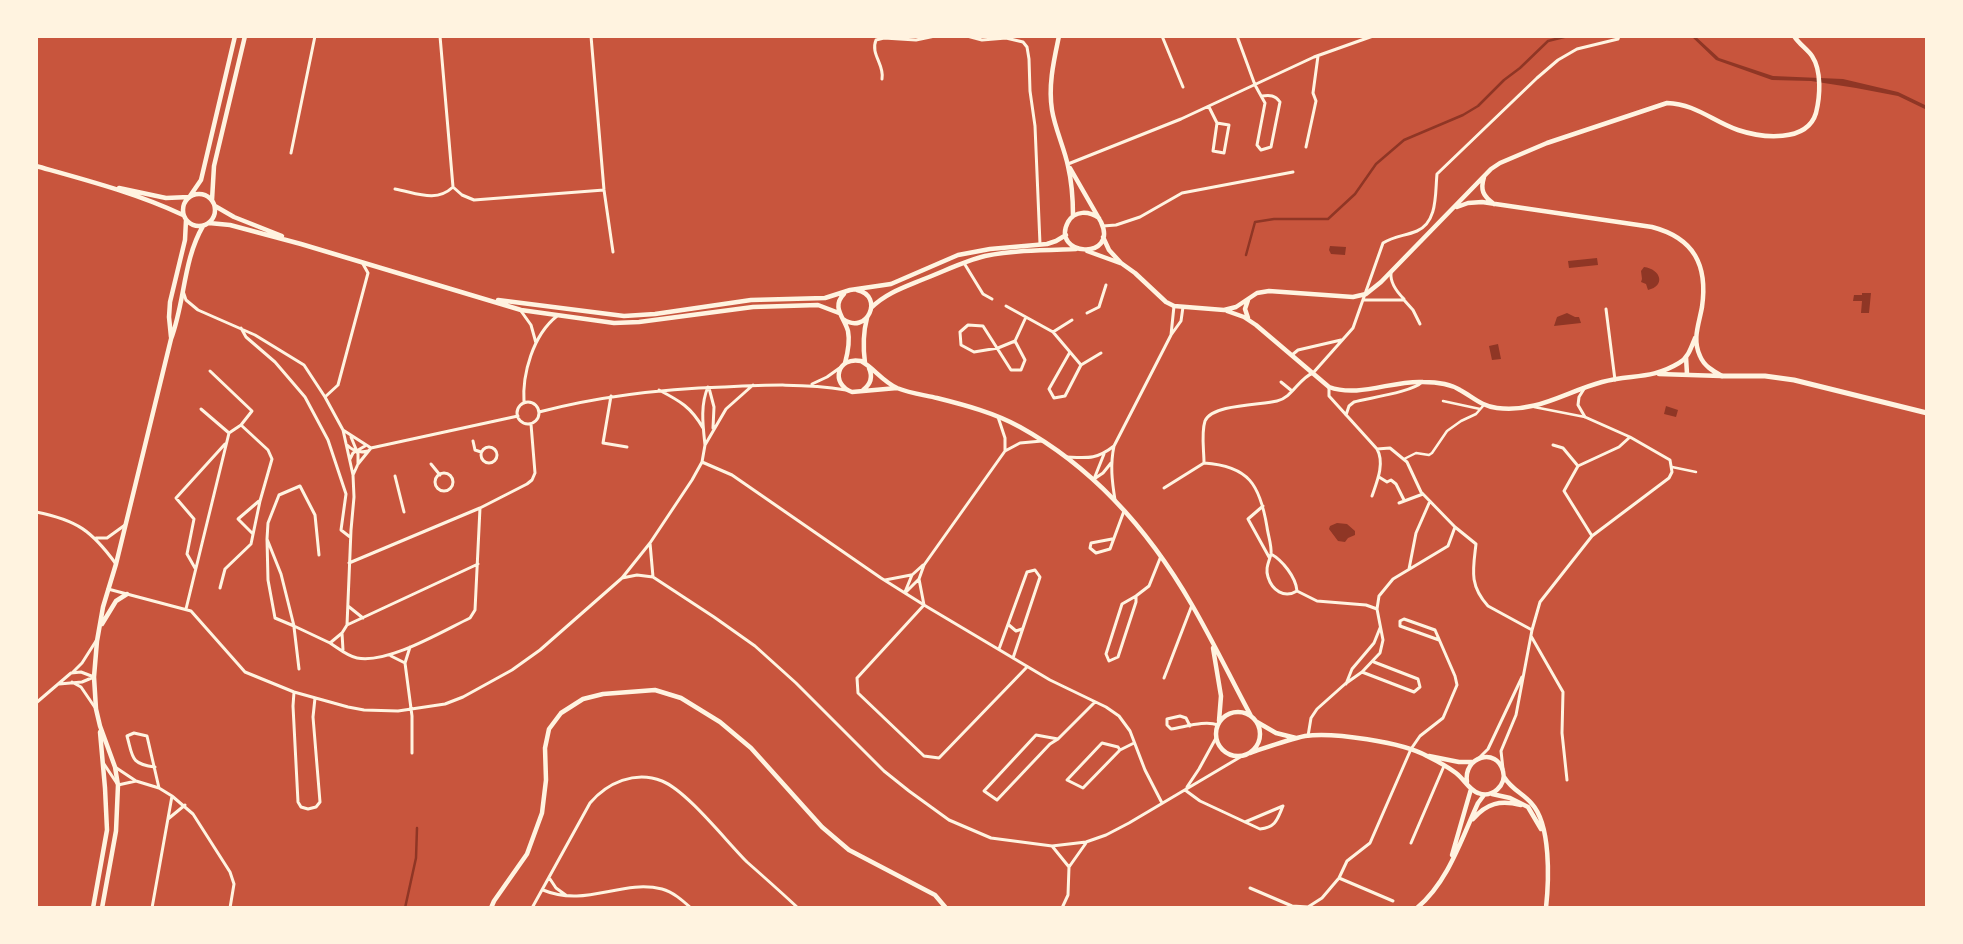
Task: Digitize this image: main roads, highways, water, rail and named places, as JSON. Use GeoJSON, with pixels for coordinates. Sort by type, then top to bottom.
{"type":"FeatureCollection","features":[{"type":"Feature","properties":{"kind":"main road"},"geometry":{"type":"LineString","coordinates":[[1722,376],[1766,376],[1794,380],[1927,413]]}},
{"type":"Feature","properties":{"kind":"waterway"},"geometry":{"type":"LineString","coordinates":[[1246,255],[1255,222],[1274,219],[1328,219],[1355,194],[1376,164],[1404,140],[1463,115],[1478,106],[1548,41],[1568,36]]}},
{"type":"Feature","properties":{"kind":"waterway"},"geometry":{"type":"LineString","coordinates":[[405,908],[416,858],[417,828]]}}]}
